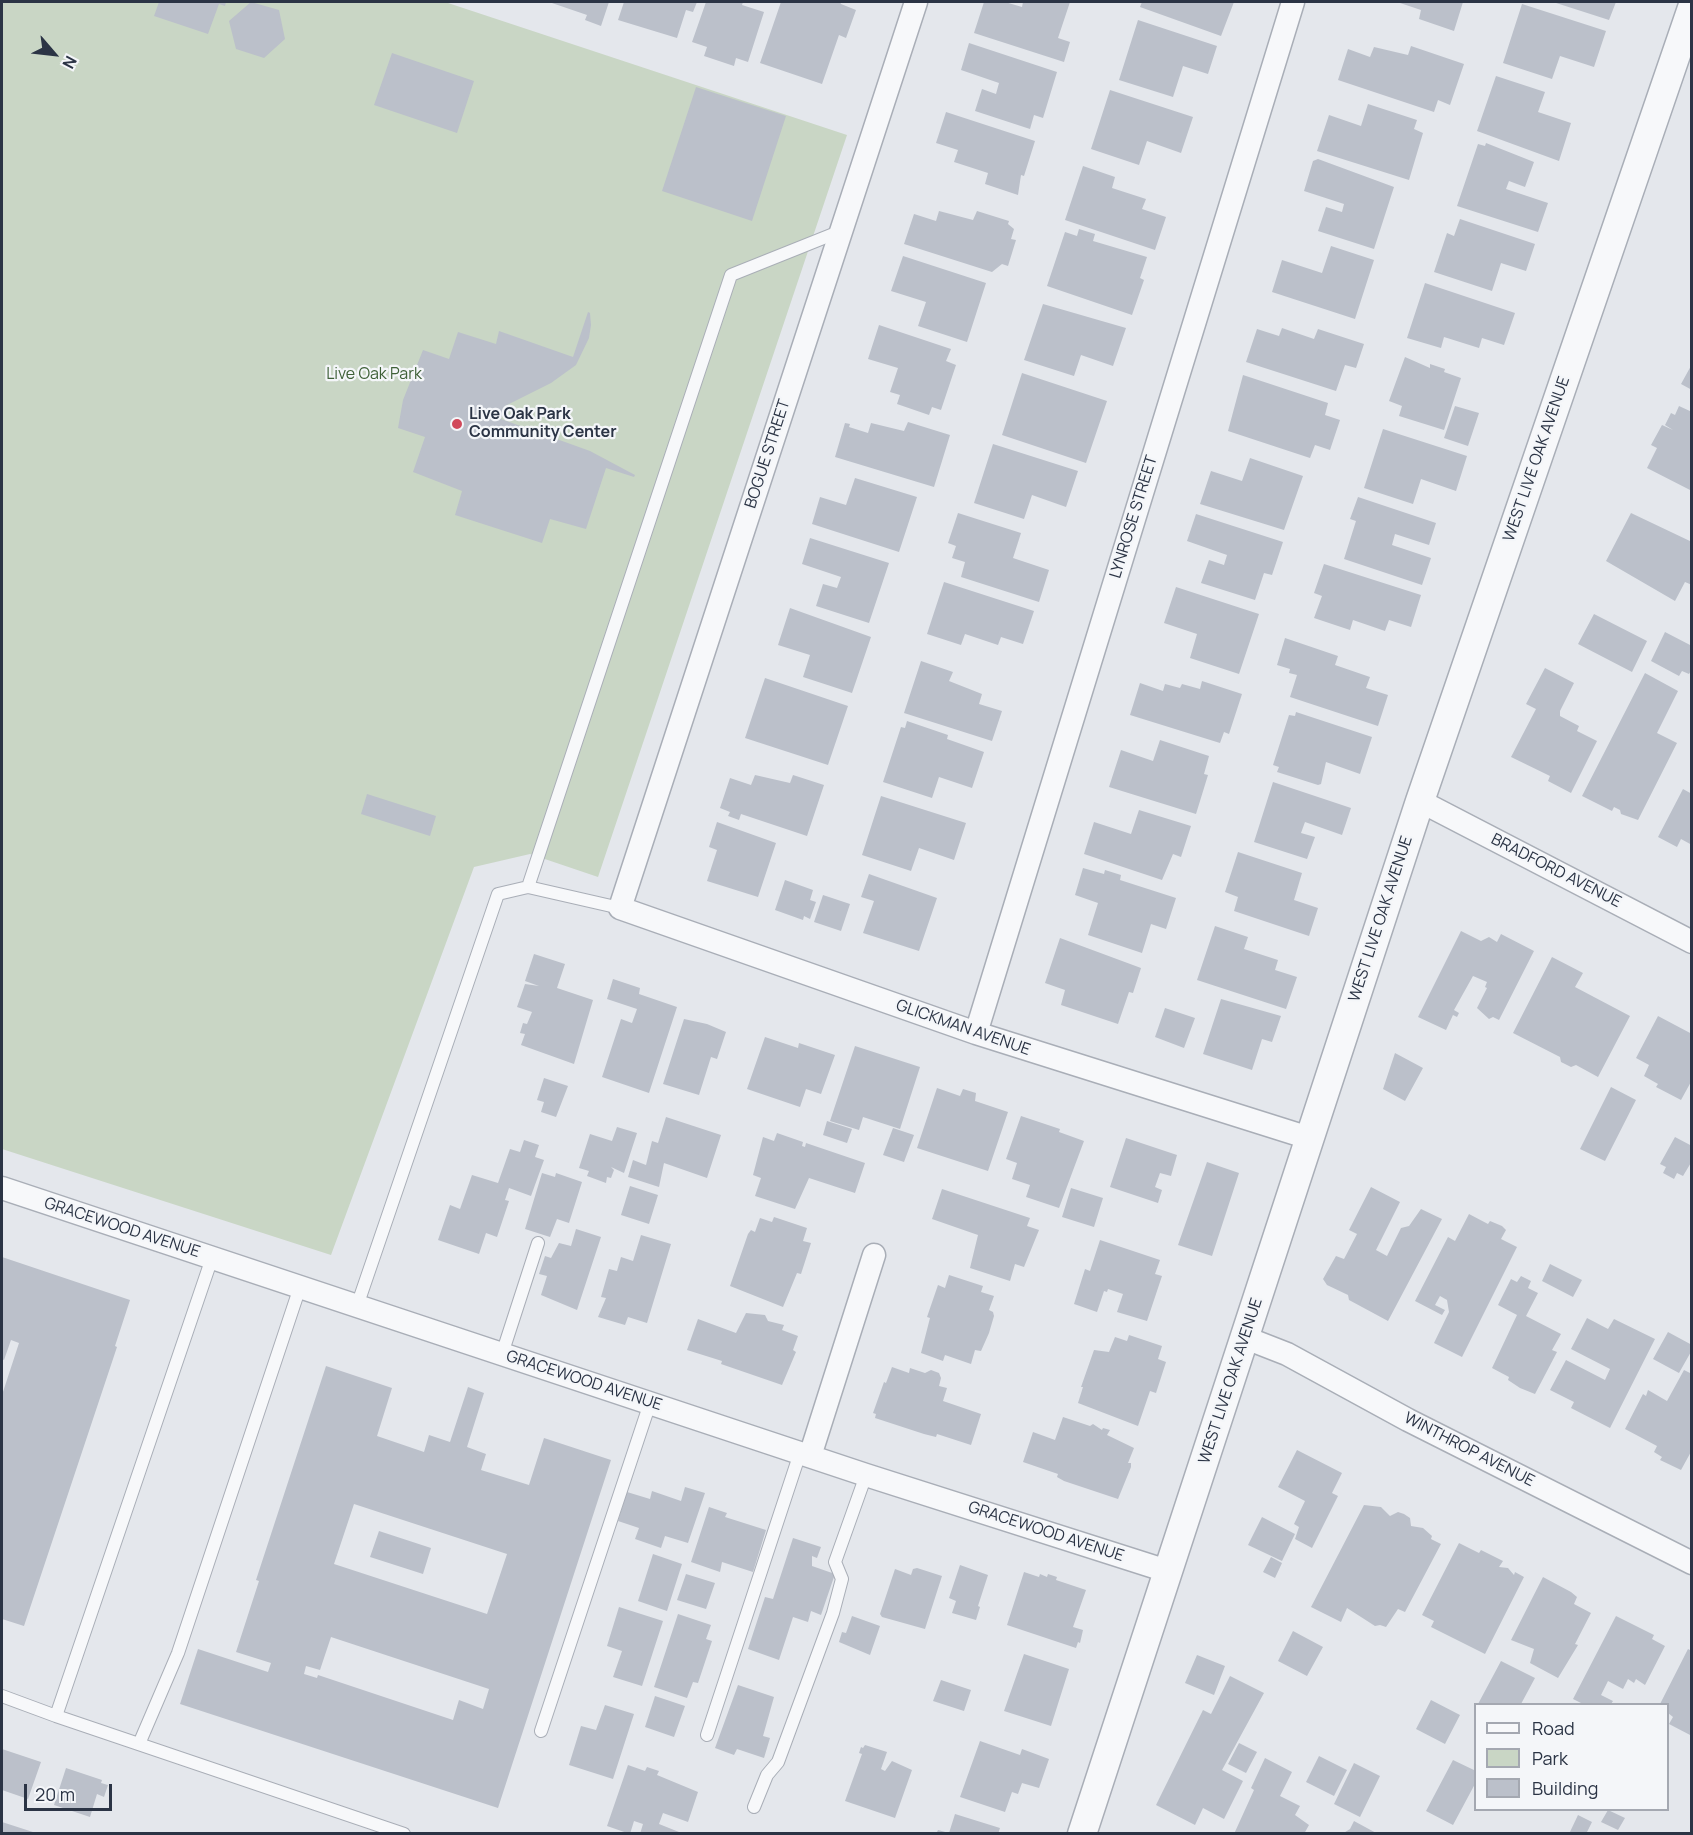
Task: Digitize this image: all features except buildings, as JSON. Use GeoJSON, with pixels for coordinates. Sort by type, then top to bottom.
{"type":"FeatureCollection","features":[{"type":"Feature","properties":{"kind":"street","name":"BOGUE STREET"},"geometry":{"type":"LineString","coordinates":[[620,908],[916,2]]}},
{"type":"Feature","properties":{"kind":"street","name":"LYNROSE STREET"},"geometry":{"type":"LineString","coordinates":[[976,1033],[1293,2]]}},
{"type":"Feature","properties":{"kind":"street","name":"WEST LIVE OAK AVENUE"},"geometry":{"type":"LineString","coordinates":[[1082,1833],[1420,801],[1692,8]]}},
{"type":"Feature","properties":{"kind":"street","name":"BRADFORD AVENUE"},"geometry":{"type":"LineString","coordinates":[[1420,801],[1692,942]]}},
{"type":"Feature","properties":{"kind":"street","name":"GLICKMAN AVENUE"},"geometry":{"type":"LineString","coordinates":[[620,908],[976,1033],[1309,1138]]}},
{"type":"Feature","properties":{"kind":"street","name":"GRACEWOOD AVENUE"},"geometry":{"type":"LineString","coordinates":[[2,1188],[805,1455],[1167,1571]]}},
{"type":"Feature","properties":{"kind":"street"},"geometry":{"type":"LineString","coordinates":[[805,1455],[874,1255]]}},
{"type":"Feature","properties":{"kind":"street","name":"WINTHROP AVENUE"},"geometry":{"type":"LineString","coordinates":[[1246,1338],[1287,1354],[1408,1420],[1692,1563]]}},
{"type":"Feature","properties":{"kind":"lane"},"geometry":{"type":"LineString","coordinates":[[528,888],[731,275],[841,231]]}},
{"type":"Feature","properties":{"kind":"lane"},"geometry":{"type":"LineString","coordinates":[[357,1306],[498,894],[528,888],[620,908]]}},
{"type":"Feature","properties":{"kind":"lane"},"geometry":{"type":"LineString","coordinates":[[502,1354],[538,1243]]}},
{"type":"Feature","properties":{"kind":"lane"},"geometry":{"type":"LineString","coordinates":[[56,1716],[212,1258]]}},
{"type":"Feature","properties":{"kind":"lane"},"geometry":{"type":"LineString","coordinates":[[139,1744],[178,1653],[300,1287]]}},
{"type":"Feature","properties":{"kind":"lane"},"geometry":{"type":"LineString","coordinates":[[541,1731],[650,1403]]}},
{"type":"Feature","properties":{"kind":"lane"},"geometry":{"type":"LineString","coordinates":[[707,1735],[805,1455]]}},
{"type":"Feature","properties":{"kind":"lane"},"geometry":{"type":"LineString","coordinates":[[754,1807],[767,1775],[778,1761],[832,1613],[842,1579],[835,1562],[866,1475]]}},
{"type":"Feature","properties":{"kind":"lane"},"geometry":{"type":"LineString","coordinates":[[2,1695],[56,1716],[404,1833]]}},
{"type":"Feature","properties":{"kind":"green space","name":"Live Oak Park"},"geometry":{"type":"Polygon","coordinates":[[[2,2],[445,2],[847,135],[598,877],[530,854],[474,867],[331,1255],[2,1149],[2,2]]]}},
{"type":"Feature","properties":{"kind":"place","name":"Live Oak Park Community Center"},"geometry":{"type":"Point","coordinates":[457,424]}}]}
